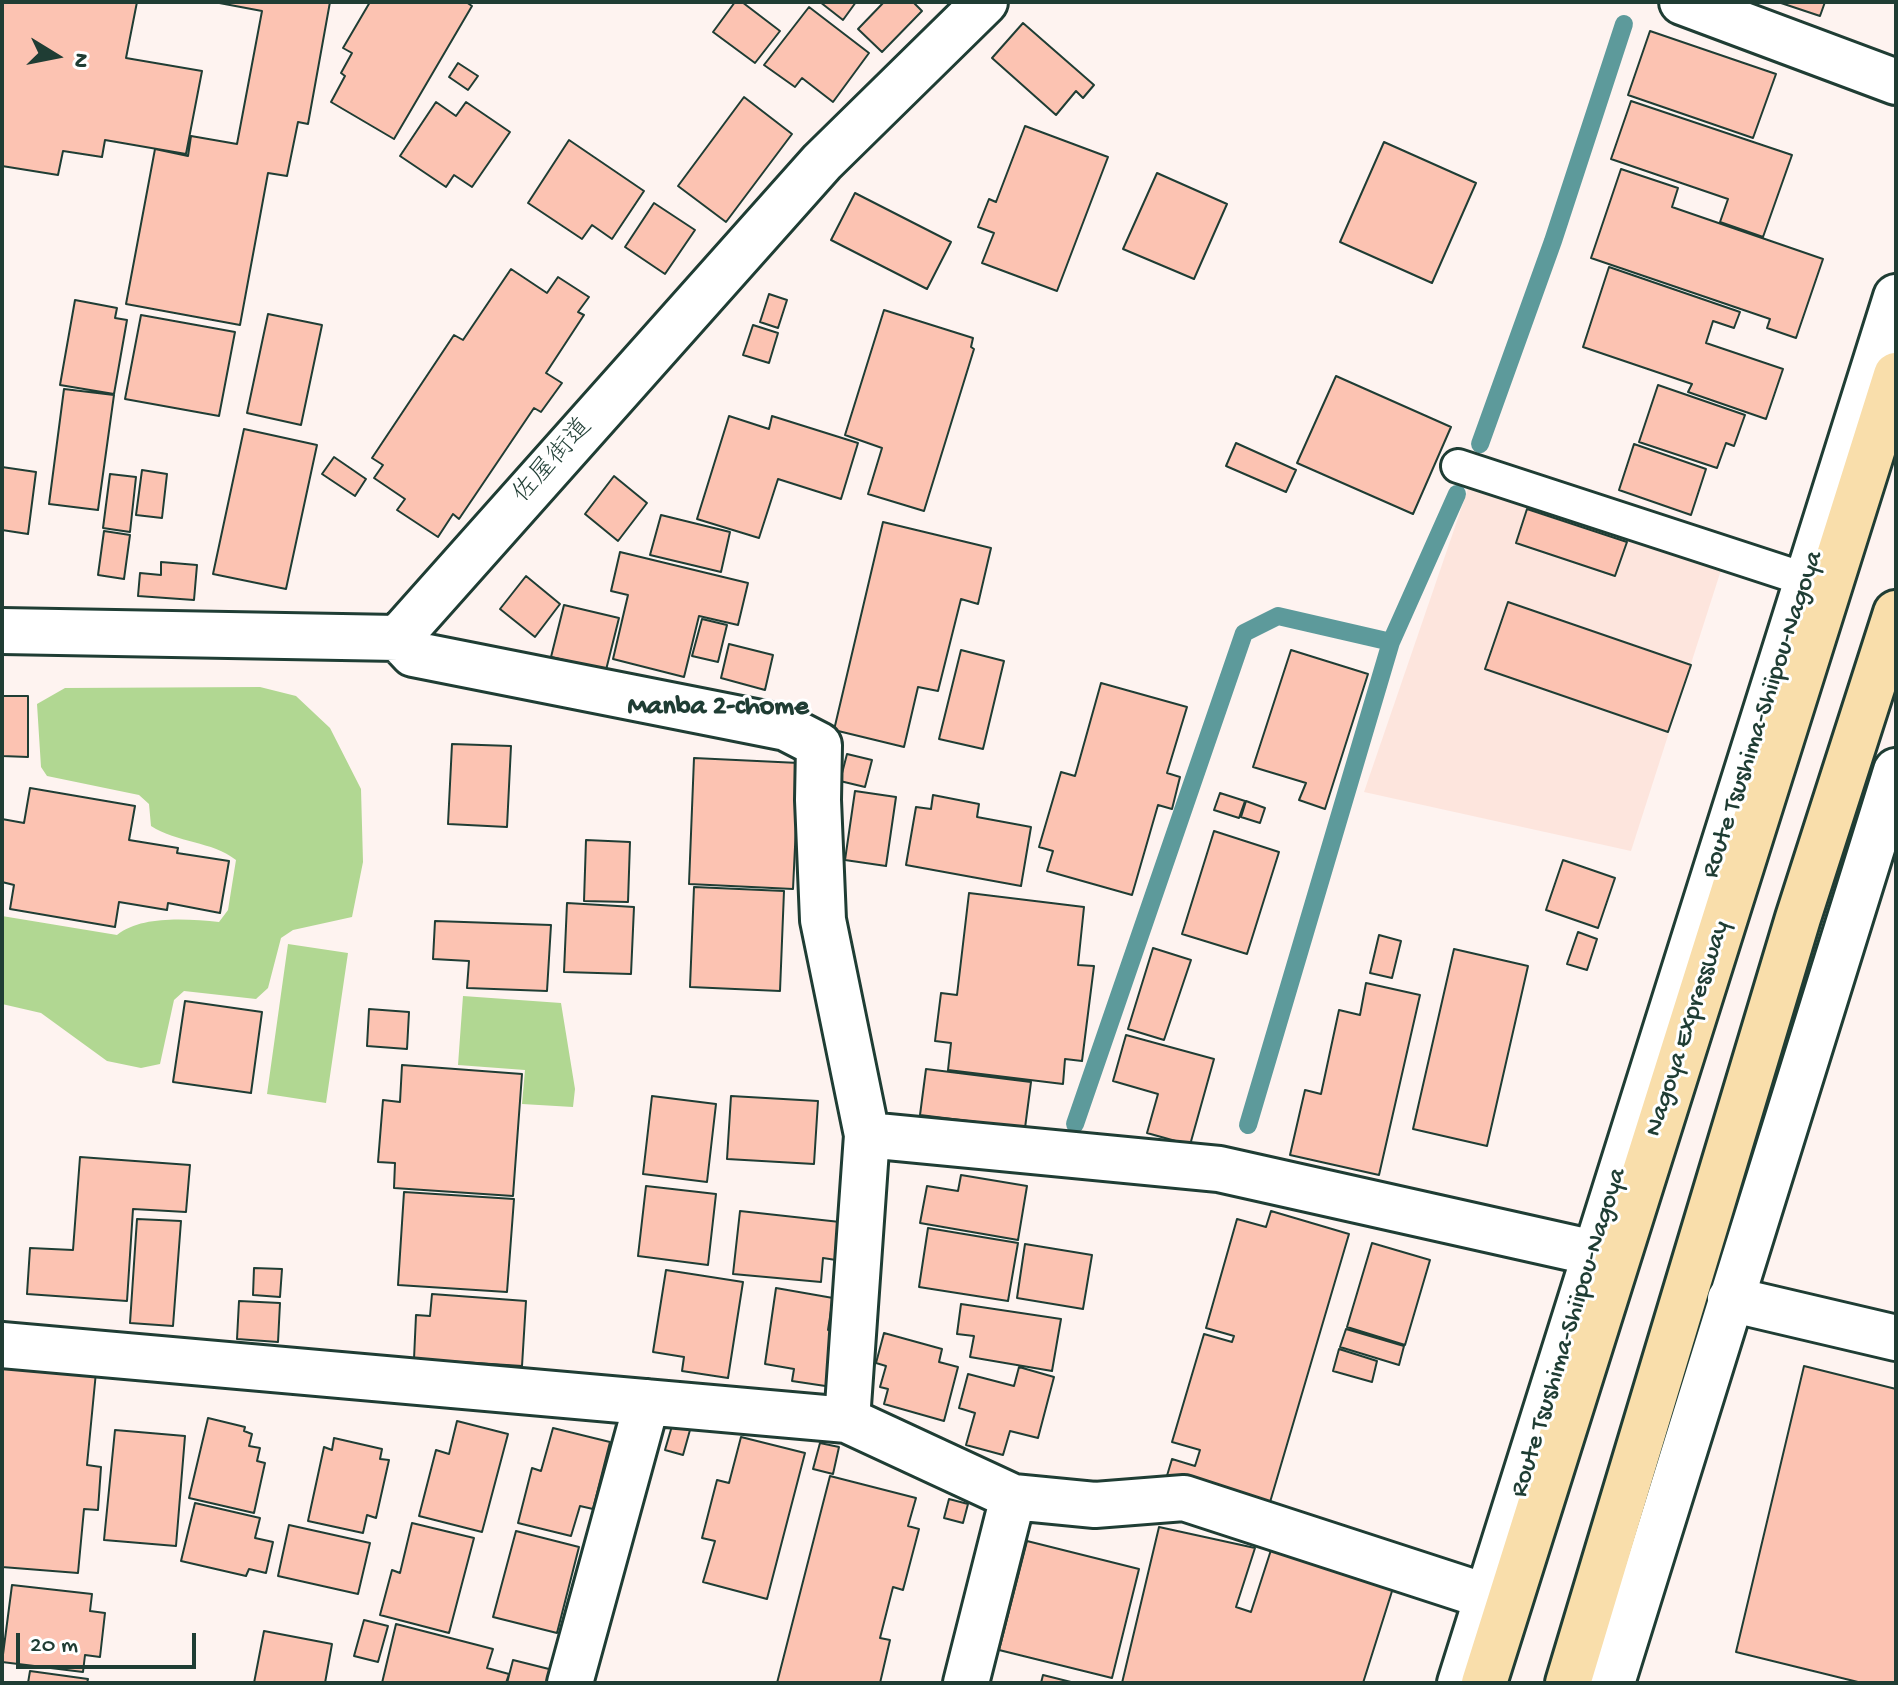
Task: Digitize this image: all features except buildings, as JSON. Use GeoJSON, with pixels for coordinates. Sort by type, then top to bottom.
{"type":"FeatureCollection","features":[{"type":"Feature","properties":{"kind":"highway","name":"Nagoya Expressway"},"geometry":{"type":"LineString","coordinates":[[1484,1683],[1896,375]]}},
{"type":"Feature","properties":{"kind":"highway"},"geometry":{"type":"LineString","coordinates":[[1568,1683],[1794,933],[1896,613]]}},
{"type":"Feature","properties":{"kind":"street","name":"佐屋街道"},"geometry":{"type":"LineString","coordinates":[[398,638],[822,162],[985,2]]}},
{"type":"Feature","properties":{"kind":"street"},"geometry":{"type":"LineString","coordinates":[[1682,2],[1896,82]]}},
{"type":"Feature","properties":{"kind":"street","name":"Route Tsushima-Shiipou-Nagoya"},"geometry":{"type":"LineString","coordinates":[[1460,1683],[1896,297]]}},
{"type":"Feature","properties":{"kind":"street"},"geometry":{"type":"LineString","coordinates":[[2,631],[398,638],[413,654],[786,728],[819,745],[823,920],[867,1135],[847,1420]]}},
{"type":"Feature","properties":{"kind":"street"},"geometry":{"type":"LineString","coordinates":[[1612,1683],[1896,771]]}},
{"type":"Feature","properties":{"kind":"street"},"geometry":{"type":"LineString","coordinates":[[867,1135],[1219,1169],[1594,1253]]}},
{"type":"Feature","properties":{"kind":"street"},"geometry":{"type":"LineString","coordinates":[[1730,1299],[1896,1338]]}},
{"type":"Feature","properties":{"kind":"street"},"geometry":{"type":"LineString","coordinates":[[2,1345],[847,1420],[1013,1497],[1095,1505],[1184,1498],[1488,1597]]}},
{"type":"Feature","properties":{"kind":"street"},"geometry":{"type":"LineString","coordinates":[[570,1683],[647,1402]]}},
{"type":"Feature","properties":{"kind":"street"},"geometry":{"type":"LineString","coordinates":[[966,1683],[1013,1497]]}},
{"type":"Feature","properties":{"kind":"lane"},"geometry":{"type":"LineString","coordinates":[[1458,466],[1807,580]]}},
{"type":"Feature","properties":{"kind":"shaded area"},"geometry":{"type":"Polygon","coordinates":[[[1469,486],[1721,570],[1631,851],[1364,792],[1469,486]]]}},
{"type":"Feature","properties":{"kind":"green space"},"geometry":{"type":"Polygon","coordinates":[[[260,687],[296,696],[330,728],[361,789],[363,862],[352,917],[293,930],[281,938],[268,988],[256,999],[184,991],[174,1000],[160,1064],[141,1068],[107,1061],[41,1013],[2,1004],[2,916],[117,935],[152,921],[219,922],[228,910],[236,860],[216,849],[172,836],[151,826],[149,804],[139,795],[47,776],[41,767],[37,704],[65,688],[260,687]]]}},
{"type":"Feature","properties":{"kind":"green space"},"geometry":{"type":"Polygon","coordinates":[[[288,944],[348,953],[326,1103],[267,1094],[288,944]]]}},
{"type":"Feature","properties":{"kind":"green space"},"geometry":{"type":"Polygon","coordinates":[[[463,996],[561,1003],[575,1089],[573,1107],[522,1104],[525,1070],[458,1065],[463,996]]]}},
{"type":"Feature","properties":{"kind":"waterway"},"geometry":{"type":"LineString","coordinates":[[1480,444],[1553,241],[1624,24]]}},
{"type":"Feature","properties":{"kind":"waterway"},"geometry":{"type":"LineString","coordinates":[[1248,1125],[1391,642],[1457,494]]}},
{"type":"Feature","properties":{"kind":"waterway"},"geometry":{"type":"LineString","coordinates":[[1075,1124],[1244,633],[1278,616],[1391,642]]}},
{"type":"Feature","properties":{"kind":"district","name":"Manba 2-chome"},"geometry":{"type":"Point","coordinates":[718,709]}}]}
